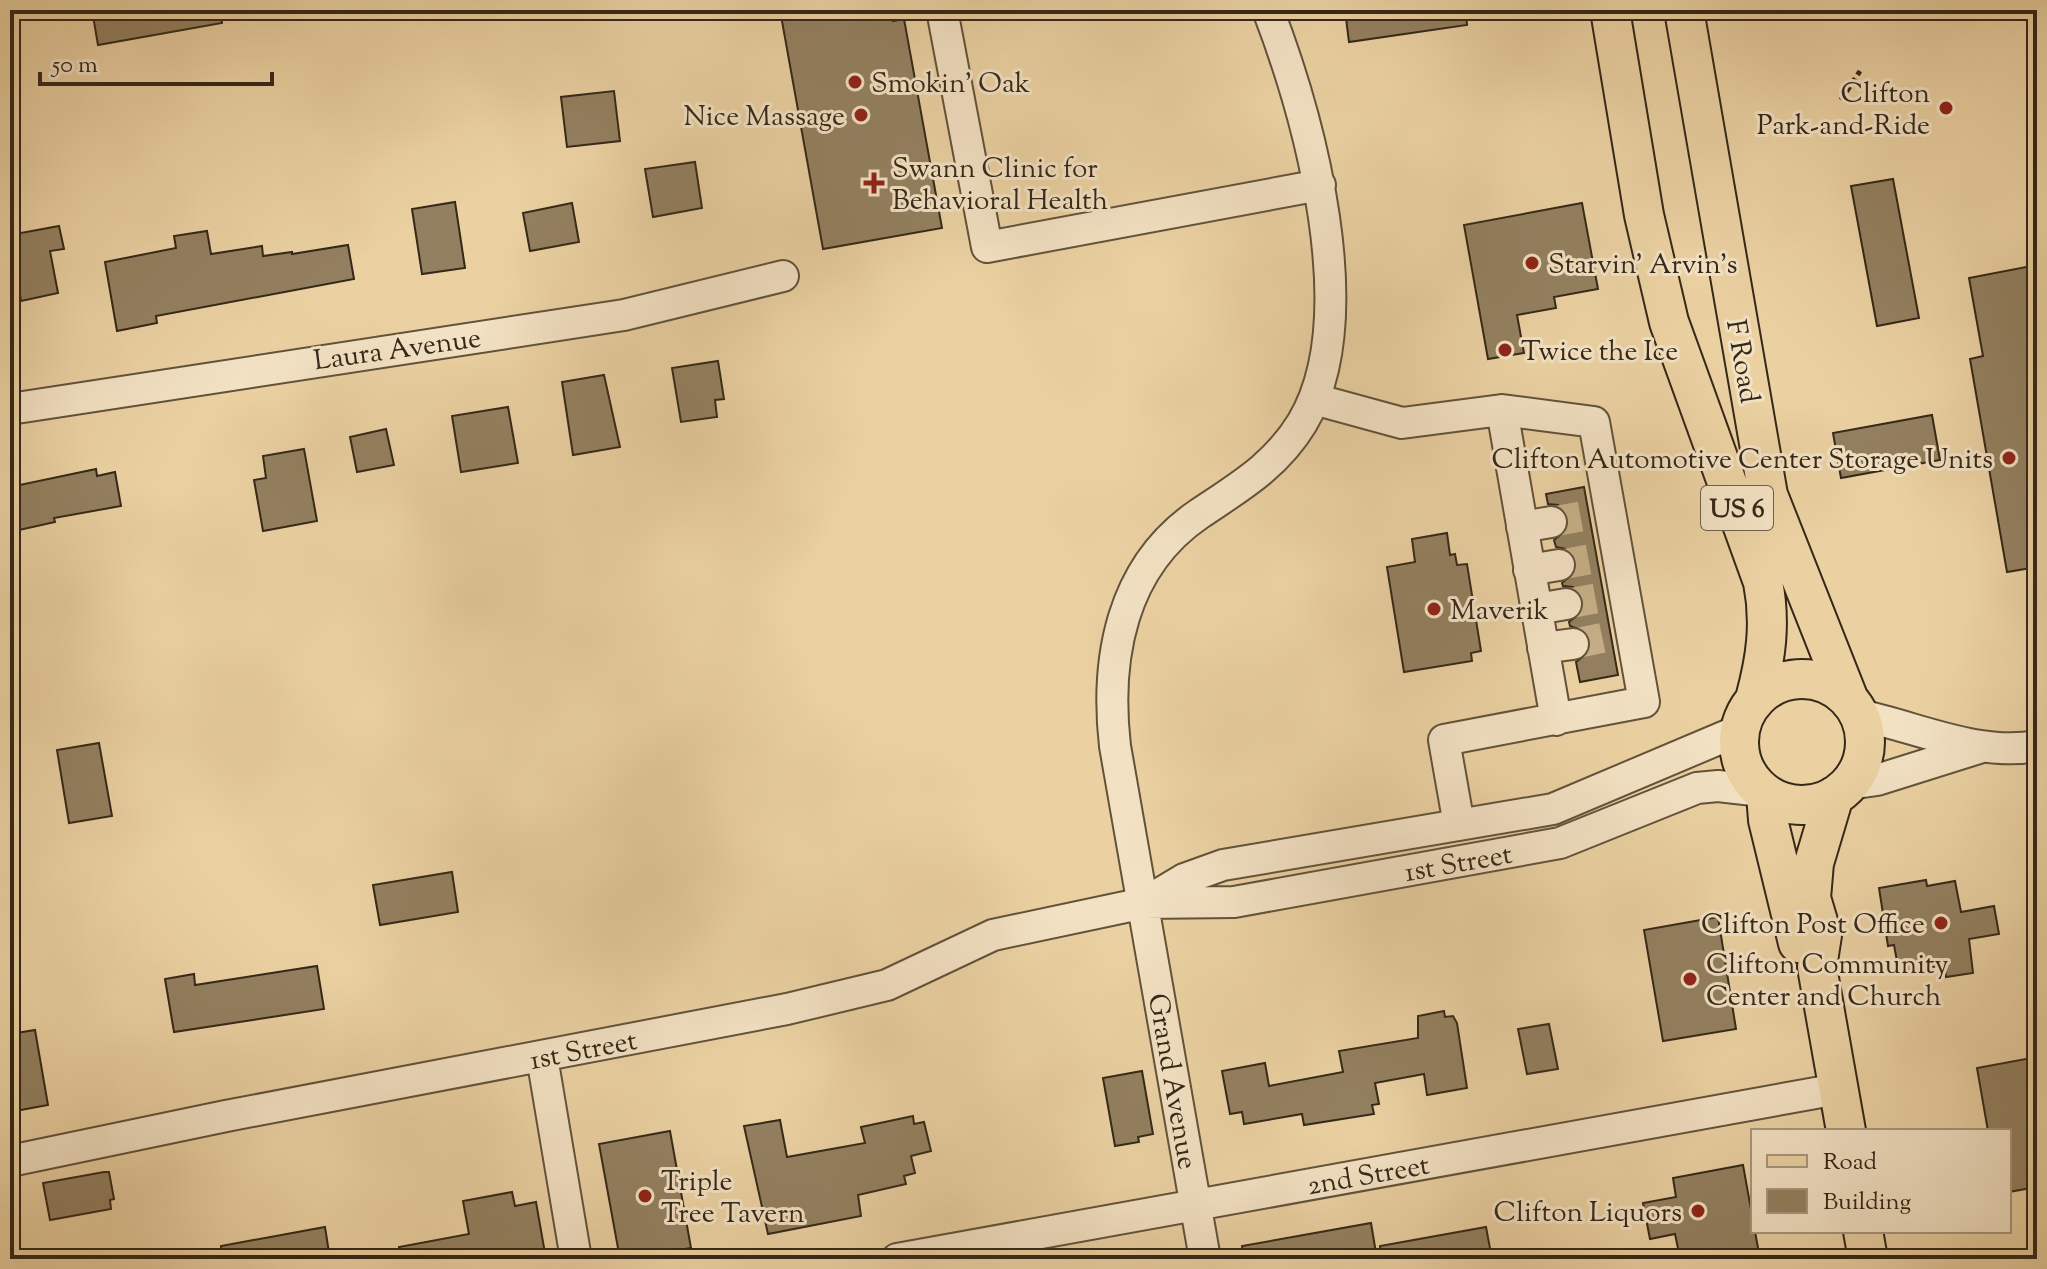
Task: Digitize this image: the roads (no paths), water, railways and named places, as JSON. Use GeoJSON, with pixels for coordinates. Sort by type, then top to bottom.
{"type":"FeatureCollection","features":[{"type":"Feature","properties":{"kind":"main road","name":"F Road"},"geometry":{"type":"LineString","coordinates":[[1610,10],[1644,215],[1669,322],[1763,582],[1769,623],[1767,648],[1748,714]]}},
{"type":"Feature","properties":{"kind":"main road","name":"F Road"},"geometry":{"type":"LineString","coordinates":[[1684,10],[1768,495],[1854,708]]}},
{"type":"Feature","properties":{"kind":"main road"},"geometry":{"type":"LineString","coordinates":[[1748,714],[1777,684],[1802,678],[1836,688],[1854,708]]}},
{"type":"Feature","properties":{"kind":"main road","name":"US 6"},"geometry":{"type":"LineString","coordinates":[[1846,1129],[1817,967],[1822,935],[1811,898],[1814,863],[1842,790],[1859,769],[1865,751],[1854,708]]}},
{"type":"Feature","properties":{"kind":"main road","name":"US 6"},"geometry":{"type":"LineString","coordinates":[[1748,714],[1739,748],[1744,766],[1764,792],[1795,938],[1817,967]]}},
{"type":"Feature","properties":{"kind":"main road"},"geometry":{"type":"LineString","coordinates":[[1764,792],[1799,805],[1842,790]]}},
{"type":"Feature","properties":{"kind":"main road"},"geometry":{"type":"LineString","coordinates":[[1863,1233],[1868,1259]]}},
{"type":"Feature","properties":{"kind":"street"},"geometry":{"type":"LineString","coordinates":[[942,10],[987,247],[1320,185]]}},
{"type":"Feature","properties":{"kind":"street"},"geometry":{"type":"LineString","coordinates":[[1268,10],[1305,121],[1320,185],[1329,268],[1328,325],[1314,399],[1402,423],[1502,410],[1594,422],[1601,513],[1608,556],[1622,634],[1644,702],[1444,740],[1459,825]]}},
{"type":"Feature","properties":{"kind":"street","name":"Laura Avenue"},"geometry":{"type":"LineString","coordinates":[[10,409],[624,315],[783,276]]}},
{"type":"Feature","properties":{"kind":"street","name":"Grand Avenue"},"geometry":{"type":"LineString","coordinates":[[1205,1259],[1111,708],[1116,639],[1140,580],[1154,557],[1174,533],[1258,476],[1279,455],[1314,399]]}},
{"type":"Feature","properties":{"kind":"street"},"geometry":{"type":"LineString","coordinates":[[1502,410],[1536,525],[1529,570],[1552,606],[1543,648],[1556,720]]}},
{"type":"Feature","properties":{"kind":"street"},"geometry":{"type":"LineString","coordinates":[[1529,570],[1559,565]]}},
{"type":"Feature","properties":{"kind":"street"},"geometry":{"type":"LineString","coordinates":[[1543,648],[1573,644]]}},
{"type":"Feature","properties":{"kind":"street"},"geometry":{"type":"LineString","coordinates":[[1854,708],[1982,747],[2009,751],[2037,746]]}},
{"type":"Feature","properties":{"kind":"street","name":"1st Street"},"geometry":{"type":"LineString","coordinates":[[1144,903],[1184,879],[1223,865],[1553,809],[1748,714]]}},
{"type":"Feature","properties":{"kind":"street"},"geometry":{"type":"LineString","coordinates":[[1842,790],[1982,747]]}},
{"type":"Feature","properties":{"kind":"street","name":"1st Street"},"geometry":{"type":"LineString","coordinates":[[10,1161],[864,991],[908,977],[993,935],[1144,903],[1234,902],[1560,843],[1697,788],[1718,786],[1764,792]]}},
{"type":"Feature","properties":{"kind":"street"},"geometry":{"type":"LineString","coordinates":[[542,1057],[576,1259]]}},
{"type":"Feature","properties":{"kind":"street","name":"2nd Street"},"geometry":{"type":"LineString","coordinates":[[897,1259],[1838,1089]]}},
{"type":"Feature","properties":{"kind":"tunnel"},"geometry":{"type":"LineString","coordinates":[[1551,522],[1589,515]]}},
{"type":"Feature","properties":{"kind":"tunnel"},"geometry":{"type":"LineString","coordinates":[[1559,565],[1597,558]]}},
{"type":"Feature","properties":{"kind":"tunnel"},"geometry":{"type":"LineString","coordinates":[[1566,604],[1604,597]]}},
{"type":"Feature","properties":{"kind":"tunnel"},"geometry":{"type":"LineString","coordinates":[[1573,644],[1611,636]]}},
{"type":"Feature","properties":{"kind":"place","name":"Smokin' Oak"},"geometry":{"type":"Point","coordinates":[855,82]}},
{"type":"Feature","properties":{"kind":"place","name":"Clifton Park-and-Ride"},"geometry":{"type":"Point","coordinates":[1946,108]}},
{"type":"Feature","properties":{"kind":"place","name":"Nice Massage"},"geometry":{"type":"Point","coordinates":[861,115]}},
{"type":"Feature","properties":{"kind":"place","name":"Swann Clinic for Behavioral Health"},"geometry":{"type":"Point","coordinates":[874,183]}},
{"type":"Feature","properties":{"kind":"place","name":"Starvin' Arvin's"},"geometry":{"type":"Point","coordinates":[1532,263]}},
{"type":"Feature","properties":{"kind":"place","name":"Twice the Ice"},"geometry":{"type":"Point","coordinates":[1505,350]}},
{"type":"Feature","properties":{"kind":"place","name":"Clifton Automotive Center Storage Units"},"geometry":{"type":"Point","coordinates":[2009,458]}},
{"type":"Feature","properties":{"kind":"place","name":"Maverik"},"geometry":{"type":"Point","coordinates":[1434,609]}},
{"type":"Feature","properties":{"kind":"place","name":"Clifton Post Office"},"geometry":{"type":"Point","coordinates":[1941,923]}},
{"type":"Feature","properties":{"kind":"place","name":"Clifton Community Center and Church"},"geometry":{"type":"Point","coordinates":[1690,979]}},
{"type":"Feature","properties":{"kind":"place","name":"Triple Tree Tavern"},"geometry":{"type":"Point","coordinates":[645,1196]}},
{"type":"Feature","properties":{"kind":"place","name":"Clifton Liquors"},"geometry":{"type":"Point","coordinates":[1698,1211]}}]}
